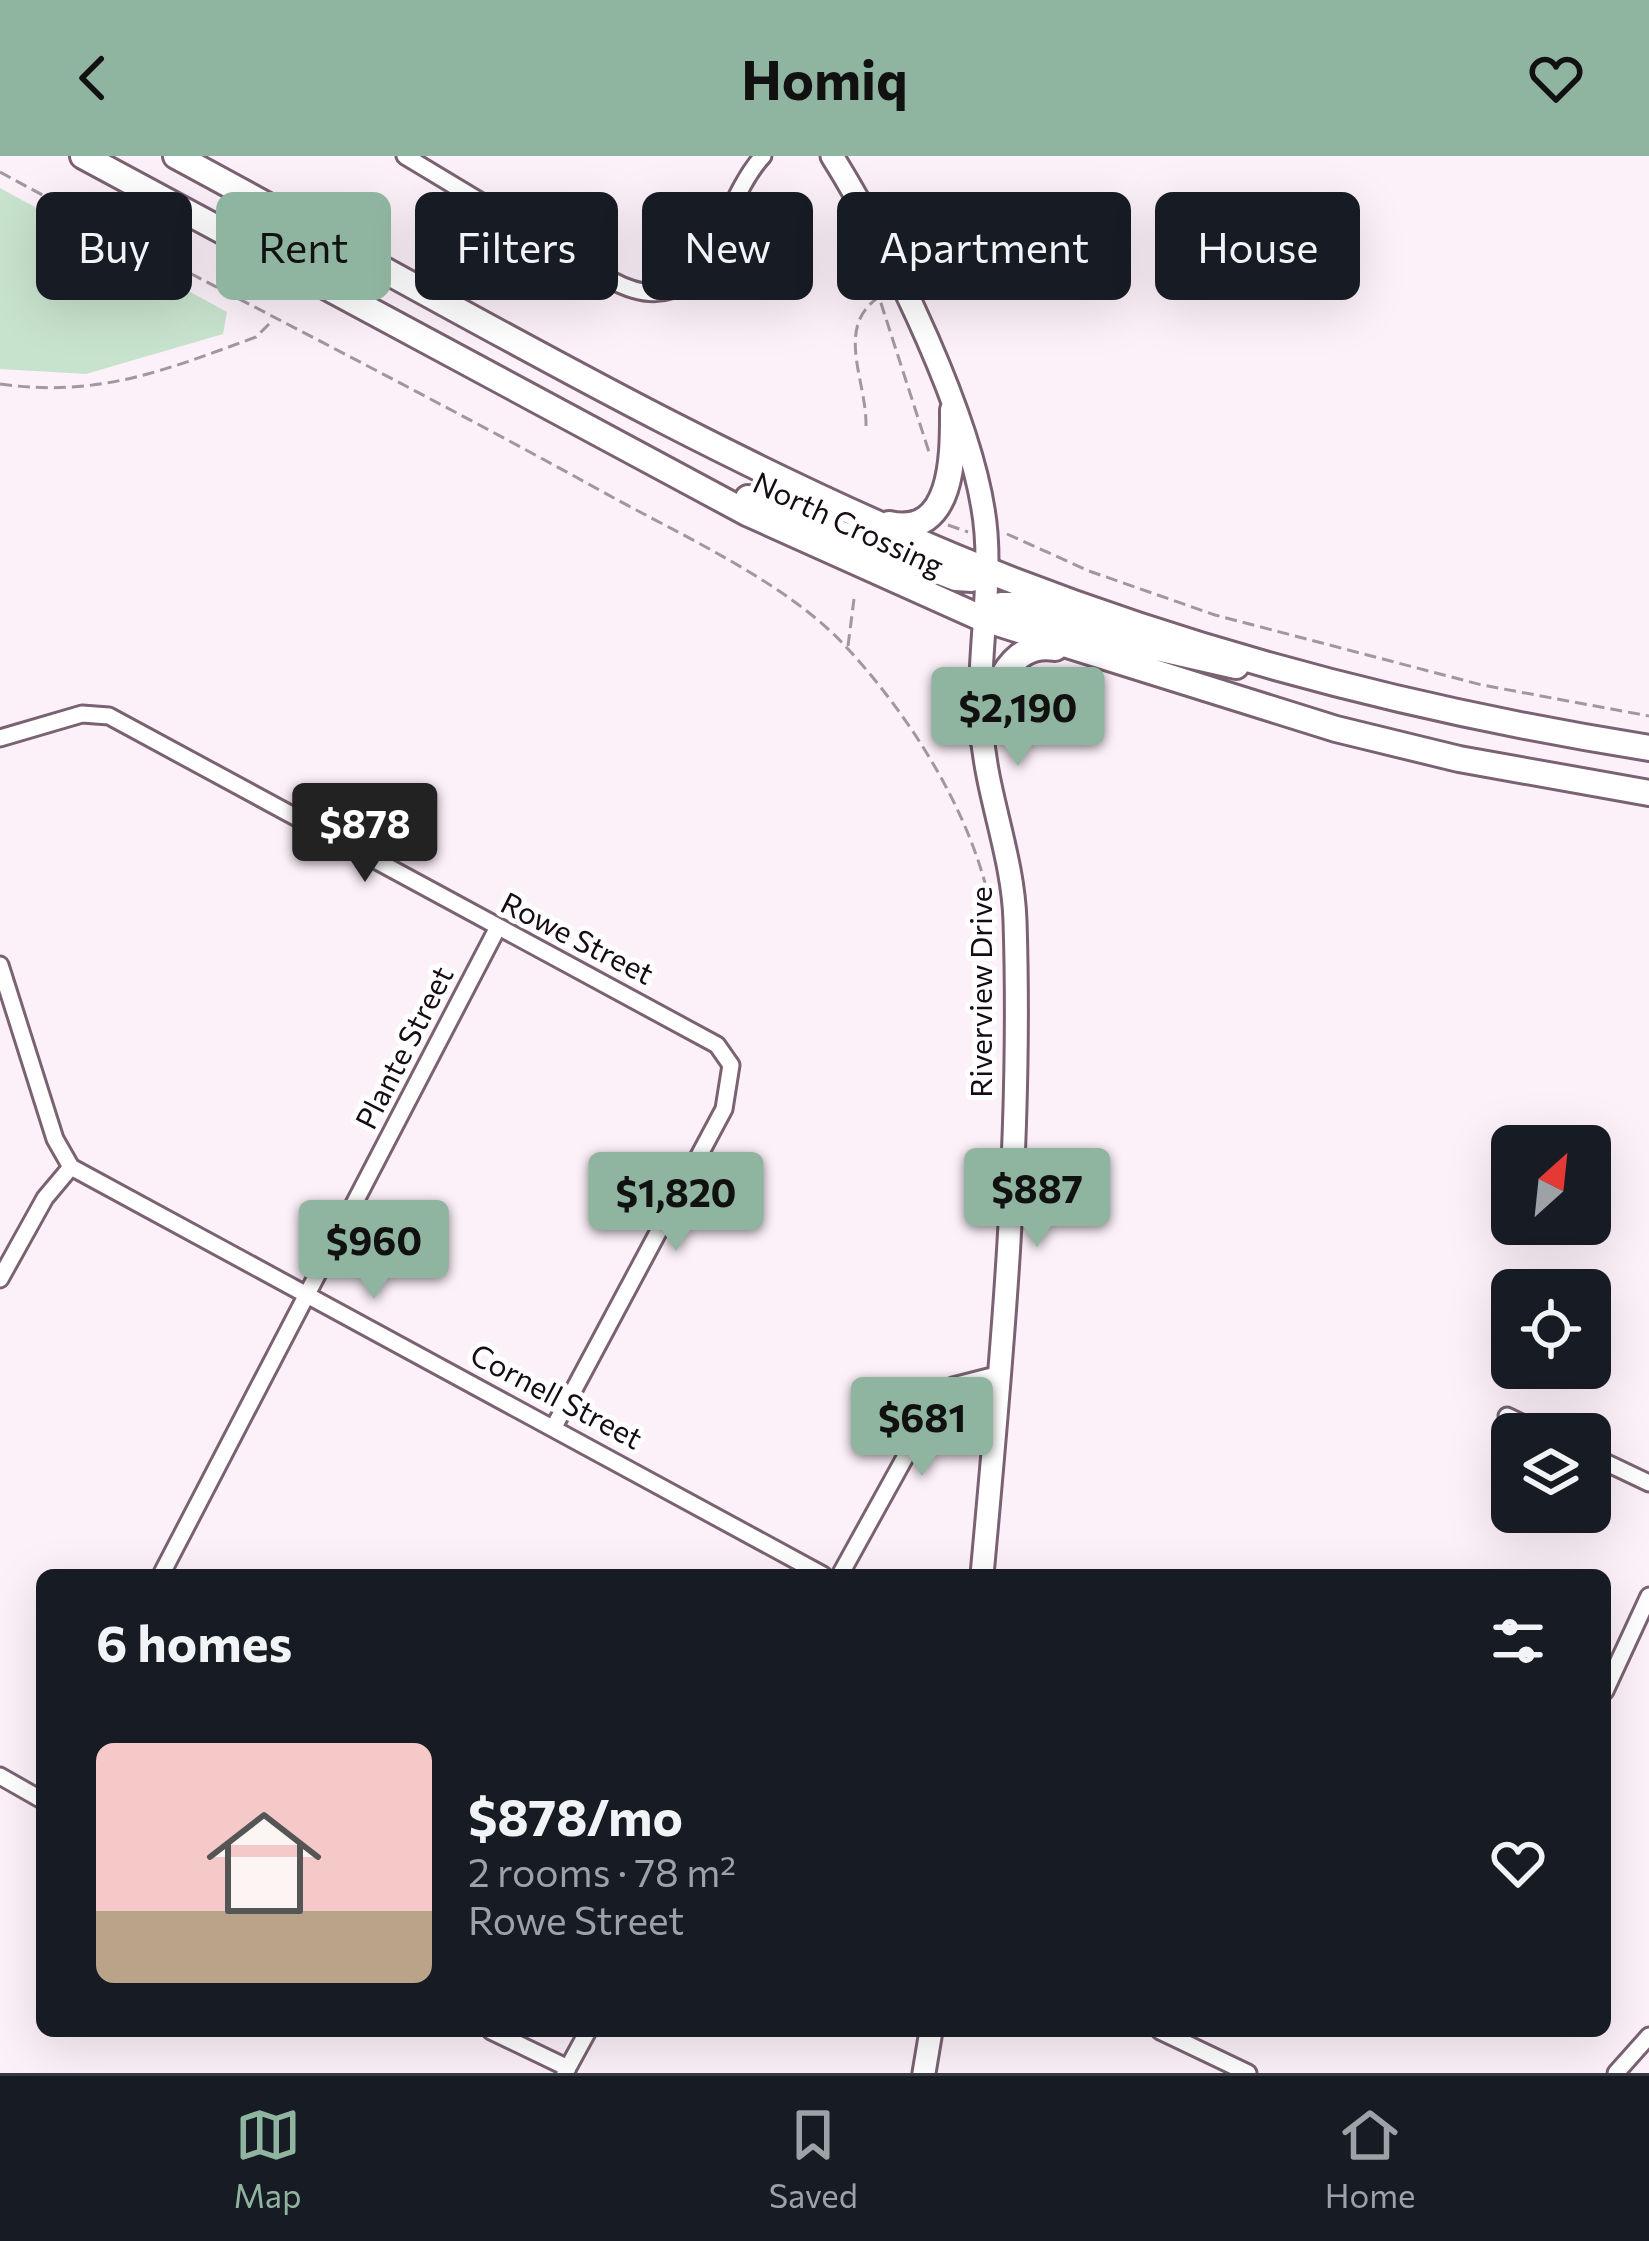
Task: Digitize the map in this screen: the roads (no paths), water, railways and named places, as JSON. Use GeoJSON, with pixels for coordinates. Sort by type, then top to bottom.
{"type":"FeatureCollection","features":[{"type":"Feature","properties":{"kind":"main road","name":"North Crossing"},"geometry":{"type":"LineString","coordinates":[[82,156],[747,513],[981,618],[1336,729],[1459,759],[1649,794]]}},
{"type":"Feature","properties":{"kind":"main road","name":"North Crossing"},"geometry":{"type":"LineString","coordinates":[[176,156],[633,403],[873,520],[984,568],[1094,609],[1335,682],[1456,712],[1649,748]]}},
{"type":"Feature","properties":{"kind":"main road"},"geometry":{"type":"LineString","coordinates":[[873,520],[899,526],[930,512],[950,486],[953,410]]}},
{"type":"Feature","properties":{"kind":"main road"},"geometry":{"type":"LineString","coordinates":[[636,455],[956,578],[972,579],[984,568]]}},
{"type":"Feature","properties":{"kind":"main road"},"geometry":{"type":"LineString","coordinates":[[981,618],[1001,605],[1015,605],[1200,660],[1335,682]]}},
{"type":"Feature","properties":{"kind":"main road"},"geometry":{"type":"LineString","coordinates":[[982,737],[998,684],[1023,653],[1046,646],[1089,654]]}},
{"type":"Feature","properties":{"kind":"street"},"geometry":{"type":"LineString","coordinates":[[405,156],[611,280],[634,292],[661,296],[692,280],[763,156]]}},
{"type":"Feature","properties":{"kind":"street","name":"Riverview Drive"},"geometry":{"type":"LineString","coordinates":[[832,156],[894,266],[953,410],[986,533],[982,737],[1011,871],[1015,920],[1011,1214],[983,1569]]}},
{"type":"Feature","properties":{"kind":"street","name":"Rowe Street"},"geometry":{"type":"LineString","coordinates":[[0,737],[82,713],[109,716],[497,929],[701,1033],[731,1065],[724,1109],[555,1425]]}},
{"type":"Feature","properties":{"kind":"street","name":"Plante Street"},"geometry":{"type":"LineString","coordinates":[[164,1569],[497,929]]}},
{"type":"Feature","properties":{"kind":"street"},"geometry":{"type":"LineString","coordinates":[[0,964],[55,1138],[70,1167],[45,1198],[0,1280]]}},
{"type":"Feature","properties":{"kind":"street","name":"Cornell Street"},"geometry":{"type":"LineString","coordinates":[[70,1167],[555,1425],[812,1569]]}},
{"type":"Feature","properties":{"kind":"street"},"geometry":{"type":"LineString","coordinates":[[843,1569],[934,1405],[953,1386],[1000,1374]]}},
{"type":"Feature","properties":{"kind":"street"},"geometry":{"type":"LineString","coordinates":[[1611,1465],[1649,1483]]}},
{"type":"Feature","properties":{"kind":"street"},"geometry":{"type":"LineString","coordinates":[[1611,1678],[1649,1596]]}},
{"type":"Feature","properties":{"kind":"street"},"geometry":{"type":"LineString","coordinates":[[0,1776],[36,1797]]}},
{"type":"Feature","properties":{"kind":"street"},"geometry":{"type":"LineString","coordinates":[[1616,2073],[1649,2036]]}},
{"type":"Feature","properties":{"kind":"street"},"geometry":{"type":"LineString","coordinates":[[503,2037],[566,2070],[585,2037]]}},
{"type":"Feature","properties":{"kind":"street"},"geometry":{"type":"LineString","coordinates":[[924,2073],[930,2037]]}},
{"type":"Feature","properties":{"kind":"street"},"geometry":{"type":"LineString","coordinates":[[1173,2037],[1248,2073]]}}]}
